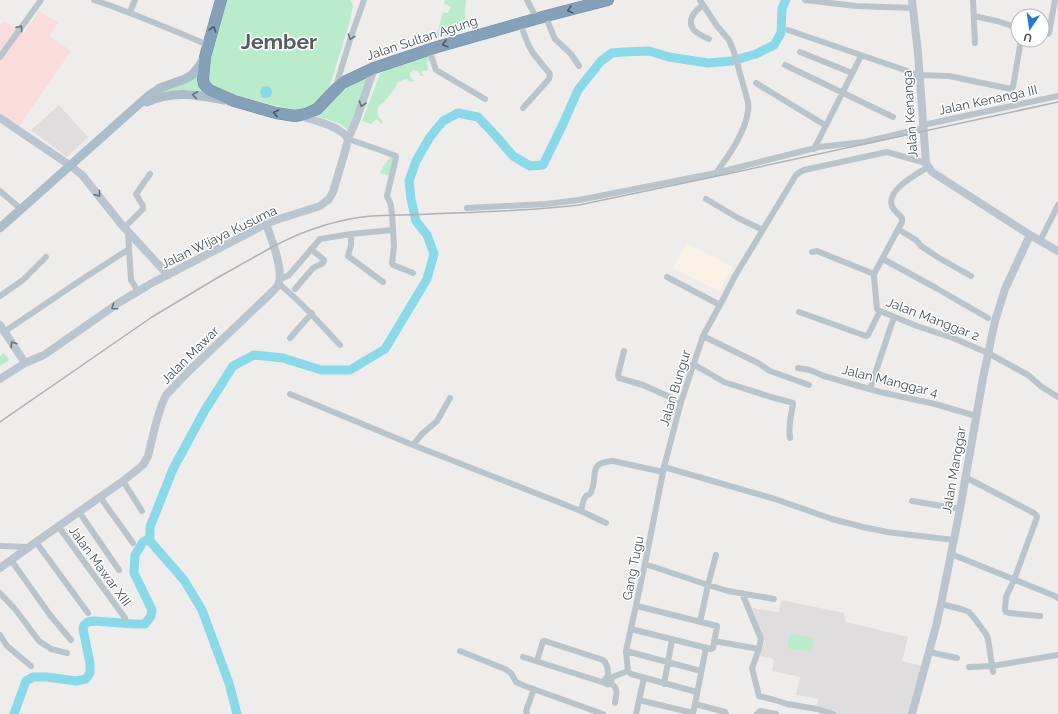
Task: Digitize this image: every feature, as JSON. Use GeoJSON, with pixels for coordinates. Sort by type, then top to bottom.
{"type":"FeatureCollection","features":[{"type":"Feature","properties":{"kind":"highway"},"geometry":{"type":"LineString","coordinates":[[221,0],[205,57],[204,84],[209,90],[234,101],[276,113],[301,116]]}},
{"type":"Feature","properties":{"kind":"highway","name":"Jalan Sultan Agung"},"geometry":{"type":"LineString","coordinates":[[301,116],[317,109],[344,82],[374,68],[429,49],[541,17],[608,0]]}},
{"type":"Feature","properties":{"kind":"main road"},"geometry":{"type":"LineString","coordinates":[[0,228],[147,97],[160,88],[192,75],[205,57]]}},
{"type":"Feature","properties":{"kind":"main road"},"geometry":{"type":"LineString","coordinates":[[136,107],[157,98],[175,94],[188,94],[234,101]]}},
{"type":"Feature","properties":{"kind":"street"},"geometry":{"type":"LineString","coordinates":[[0,57],[41,0]]}},
{"type":"Feature","properties":{"kind":"street"},"geometry":{"type":"LineString","coordinates":[[94,0],[130,12],[208,45]]}},
{"type":"Feature","properties":{"kind":"street"},"geometry":{"type":"LineString","coordinates":[[130,12],[135,0]]}},
{"type":"Feature","properties":{"kind":"street"},"geometry":{"type":"LineString","coordinates":[[334,92],[364,0]]}},
{"type":"Feature","properties":{"kind":"street"},"geometry":{"type":"LineString","coordinates":[[527,0],[549,25],[555,39],[570,54],[579,66]]}},
{"type":"Feature","properties":{"kind":"street"},"geometry":{"type":"LineString","coordinates":[[805,0],[856,6],[913,4]]}},
{"type":"Feature","properties":{"kind":"street"},"geometry":{"type":"LineString","coordinates":[[973,0],[975,43]]}},
{"type":"Feature","properties":{"kind":"street"},"geometry":{"type":"LineString","coordinates":[[1050,28],[1055,0]]}},
{"type":"Feature","properties":{"kind":"street"},"geometry":{"type":"LineString","coordinates":[[709,39],[695,31],[692,25],[693,13],[701,2],[730,40],[749,110],[743,129],[730,155],[716,173]]}},
{"type":"Feature","properties":{"kind":"street","name":"Jalan Kenanga"},"geometry":{"type":"LineString","coordinates":[[913,4],[927,165],[932,172],[1030,235],[1058,251]]}},
{"type":"Feature","properties":{"kind":"street"},"geometry":{"type":"LineString","coordinates":[[974,16],[1010,25]]}},
{"type":"Feature","properties":{"kind":"street"},"geometry":{"type":"LineString","coordinates":[[520,23],[533,53],[550,74],[549,79],[523,108]]}},
{"type":"Feature","properties":{"kind":"street"},"geometry":{"type":"LineString","coordinates":[[788,30],[919,75],[949,76],[1011,89],[1013,87],[1020,48]]}},
{"type":"Feature","properties":{"kind":"street"},"geometry":{"type":"LineString","coordinates":[[429,49],[436,70],[485,99]]}},
{"type":"Feature","properties":{"kind":"street"},"geometry":{"type":"LineString","coordinates":[[800,52],[852,73]]}},
{"type":"Feature","properties":{"kind":"street"},"geometry":{"type":"LineString","coordinates":[[814,149],[861,56]]}},
{"type":"Feature","properties":{"kind":"street"},"geometry":{"type":"LineString","coordinates":[[785,65],[893,117]]}},
{"type":"Feature","properties":{"kind":"street","name":"Jalan Wijaya Kusuma"},"geometry":{"type":"LineString","coordinates":[[0,379],[25,363],[44,355],[138,291],[266,224],[320,206],[329,199],[335,186],[348,139],[374,68]]}},
{"type":"Feature","properties":{"kind":"street"},"geometry":{"type":"LineString","coordinates":[[756,83],[825,125]]}},
{"type":"Feature","properties":{"kind":"street","name":"Jalan Kenanga III"},"geometry":{"type":"LineString","coordinates":[[467,208],[546,204],[578,200],[716,173],[814,149],[864,142],[1058,96]]}},
{"type":"Feature","properties":{"kind":"street"},"geometry":{"type":"LineString","coordinates":[[301,116],[335,128],[343,132],[348,139],[396,156],[387,196],[391,205],[394,246],[392,264],[413,274]]}},
{"type":"Feature","properties":{"kind":"street"},"geometry":{"type":"LineString","coordinates":[[0,118],[71,166],[83,176],[126,230],[168,275]]}},
{"type":"Feature","properties":{"kind":"street","name":"Jalan Bungur"},"geometry":{"type":"LineString","coordinates":[[664,469],[681,402],[703,336],[735,276],[796,175],[804,170],[887,152],[927,165]]}},
{"type":"Feature","properties":{"kind":"street"},"geometry":{"type":"LineString","coordinates":[[812,252],[817,251],[874,276],[902,222],[902,218],[892,206],[891,201],[895,191],[927,165]]}},
{"type":"Feature","properties":{"kind":"street"},"geometry":{"type":"LineString","coordinates":[[138,291],[132,280],[126,230],[143,209],[143,206],[136,194],[150,174]]}},
{"type":"Feature","properties":{"kind":"street"},"geometry":{"type":"LineString","coordinates":[[0,191],[21,209]]}},
{"type":"Feature","properties":{"kind":"street"},"geometry":{"type":"LineString","coordinates":[[706,199],[738,218],[763,230]]}},
{"type":"Feature","properties":{"kind":"street"},"geometry":{"type":"LineString","coordinates":[[1040,241],[1058,205]]}},
{"type":"Feature","properties":{"kind":"street"},"geometry":{"type":"LineString","coordinates":[[266,224],[278,257],[279,282],[312,314],[340,345]]}},
{"type":"Feature","properties":{"kind":"street"},"geometry":{"type":"LineString","coordinates":[[898,229],[916,240],[921,246],[939,258],[972,276]]}},
{"type":"Feature","properties":{"kind":"street"},"geometry":{"type":"LineString","coordinates":[[279,282],[289,275],[320,239],[392,230]]}},
{"type":"Feature","properties":{"kind":"street"},"geometry":{"type":"LineString","coordinates":[[352,234],[351,248],[348,256],[383,282]]}},
{"type":"Feature","properties":{"kind":"street","name":"Jalan Manggar"},"geometry":{"type":"LineString","coordinates":[[912,714],[942,604],[995,321],[1005,289],[1030,235]]}},
{"type":"Feature","properties":{"kind":"street"},"geometry":{"type":"LineString","coordinates":[[295,289],[313,268],[324,261],[311,249]]}},
{"type":"Feature","properties":{"kind":"street"},"geometry":{"type":"LineString","coordinates":[[25,363],[2,328],[129,250]]}},
{"type":"Feature","properties":{"kind":"street"},"geometry":{"type":"LineString","coordinates":[[0,296],[23,280],[46,257]]}},
{"type":"Feature","properties":{"kind":"street"},"geometry":{"type":"LineString","coordinates":[[883,259],[988,318]]}},
{"type":"Feature","properties":{"kind":"street","name":"Jalan Manggar 2"},"geometry":{"type":"LineString","coordinates":[[874,276],[877,309],[880,311],[917,326],[953,338],[988,353],[1028,375],[1042,387],[1058,396]]}},
{"type":"Feature","properties":{"kind":"street"},"geometry":{"type":"LineString","coordinates":[[667,277],[720,305]]}},
{"type":"Feature","properties":{"kind":"street","name":"Jalan Mawar"},"geometry":{"type":"LineString","coordinates":[[4,564],[123,481],[143,465],[148,456],[156,423],[166,395],[272,292],[279,282]]}},
{"type":"Feature","properties":{"kind":"street"},"geometry":{"type":"LineString","coordinates":[[798,312],[866,336],[868,335],[880,311]]}},
{"type":"Feature","properties":{"kind":"street"},"geometry":{"type":"LineString","coordinates":[[290,338],[312,314]]}},
{"type":"Feature","properties":{"kind":"street"},"geometry":{"type":"LineString","coordinates":[[870,389],[894,317]]}},
{"type":"Feature","properties":{"kind":"street"},"geometry":{"type":"LineString","coordinates":[[703,336],[758,363],[770,371],[809,385]]}},
{"type":"Feature","properties":{"kind":"street"},"geometry":{"type":"LineString","coordinates":[[624,351],[618,375],[619,378],[644,385],[681,402]]}},
{"type":"Feature","properties":{"kind":"street"},"geometry":{"type":"LineString","coordinates":[[693,364],[724,382],[793,403],[789,432],[790,438]]}},
{"type":"Feature","properties":{"kind":"street","name":"Jalan Manggar 4"},"geometry":{"type":"LineString","coordinates":[[798,368],[810,370],[824,376],[870,389],[935,404],[976,416]]}},
{"type":"Feature","properties":{"kind":"street"},"geometry":{"type":"LineString","coordinates":[[290,394],[413,445],[581,511],[606,523]]}},
{"type":"Feature","properties":{"kind":"street"},"geometry":{"type":"LineString","coordinates":[[413,445],[422,434],[437,421],[450,398]]}},
{"type":"Feature","properties":{"kind":"street"},"geometry":{"type":"LineString","coordinates":[[581,511],[585,497],[590,494],[593,486],[597,466],[605,462],[613,461],[664,469],[775,499],[832,519],[863,527],[887,532],[954,540]]}},
{"type":"Feature","properties":{"kind":"street","name":"Gang Tugu"},"geometry":{"type":"LineString","coordinates":[[629,672],[626,651],[637,606],[664,469]]}},
{"type":"Feature","properties":{"kind":"street"},"geometry":{"type":"LineString","coordinates":[[965,477],[1034,513],[1037,516],[1014,580],[1006,597],[1006,611],[1009,613],[1040,616]]}},
{"type":"Feature","properties":{"kind":"street"},"geometry":{"type":"LineString","coordinates":[[123,481],[142,511]]}},
{"type":"Feature","properties":{"kind":"street"},"geometry":{"type":"LineString","coordinates":[[100,497],[133,543]]}},
{"type":"Feature","properties":{"kind":"street"},"geometry":{"type":"LineString","coordinates":[[912,501],[960,509]]}},
{"type":"Feature","properties":{"kind":"street"},"geometry":{"type":"LineString","coordinates":[[79,512],[119,570]]}},
{"type":"Feature","properties":{"kind":"street","name":"Jalan Mawar XIII"},"geometry":{"type":"LineString","coordinates":[[58,526],[125,618]]}},
{"type":"Feature","properties":{"kind":"street"},"geometry":{"type":"LineString","coordinates":[[36,542],[88,612]]}},
{"type":"Feature","properties":{"kind":"street"},"geometry":{"type":"LineString","coordinates":[[0,546],[28,547]]}},
{"type":"Feature","properties":{"kind":"street"},"geometry":{"type":"LineString","coordinates":[[700,622],[716,554]]}},
{"type":"Feature","properties":{"kind":"street"},"geometry":{"type":"LineString","coordinates":[[951,554],[1057,597]]}},
{"type":"Feature","properties":{"kind":"street"},"geometry":{"type":"LineString","coordinates":[[4,564],[71,640]]}},
{"type":"Feature","properties":{"kind":"street"},"geometry":{"type":"LineString","coordinates":[[645,564],[708,585],[742,594],[774,599]]}},
{"type":"Feature","properties":{"kind":"street"},"geometry":{"type":"LineString","coordinates":[[0,593],[15,609],[39,641],[51,649],[67,653]]}},
{"type":"Feature","properties":{"kind":"street"},"geometry":{"type":"LineString","coordinates":[[742,594],[761,639],[752,668],[759,696],[787,704],[817,709],[832,714]]}},
{"type":"Feature","properties":{"kind":"street"},"geometry":{"type":"LineString","coordinates":[[942,604],[969,612],[986,634],[993,669]]}},
{"type":"Feature","properties":{"kind":"street"},"geometry":{"type":"LineString","coordinates":[[631,629],[712,649],[718,627],[637,606]]}},
{"type":"Feature","properties":{"kind":"street"},"geometry":{"type":"LineString","coordinates":[[0,635],[7,646],[31,666]]}},
{"type":"Feature","properties":{"kind":"street"},"geometry":{"type":"LineString","coordinates":[[664,684],[672,640]]}},
{"type":"Feature","properties":{"kind":"street"},"geometry":{"type":"LineString","coordinates":[[537,662],[543,642],[545,641],[605,661],[608,668],[609,681]]}},
{"type":"Feature","properties":{"kind":"street"},"geometry":{"type":"LineString","coordinates":[[714,641],[759,649]]}},
{"type":"Feature","properties":{"kind":"street"},"geometry":{"type":"LineString","coordinates":[[640,700],[693,713],[706,648]]}},
{"type":"Feature","properties":{"kind":"street"},"geometry":{"type":"LineString","coordinates":[[460,651],[506,669],[512,673],[516,682],[603,714]]}},
{"type":"Feature","properties":{"kind":"street"},"geometry":{"type":"LineString","coordinates":[[626,651],[701,671]]}},
{"type":"Feature","properties":{"kind":"street"},"geometry":{"type":"LineString","coordinates":[[929,652],[957,658]]}},
{"type":"Feature","properties":{"kind":"street"},"geometry":{"type":"LineString","coordinates":[[969,667],[993,669],[1058,655]]}},
{"type":"Feature","properties":{"kind":"street"},"geometry":{"type":"LineString","coordinates":[[523,657],[609,681],[616,688],[615,703]]}},
{"type":"Feature","properties":{"kind":"street"},"geometry":{"type":"LineString","coordinates":[[609,681],[629,672],[664,684],[697,692]]}},
{"type":"Feature","properties":{"kind":"street"},"geometry":{"type":"LineString","coordinates":[[636,714],[644,678]]}},
{"type":"Feature","properties":{"kind":"street"},"geometry":{"type":"LineString","coordinates":[[527,714],[526,711],[534,689]]}},
{"type":"Feature","properties":{"kind":"street"},"geometry":{"type":"LineString","coordinates":[[695,704],[726,712],[726,714]]}},
{"type":"Feature","properties":{"kind":"street"},"geometry":{"type":"LineString","coordinates":[[757,714],[760,711],[776,714]]}},
{"type":"Feature","properties":{"kind":"shaded area"},"geometry":{"type":"Polygon","coordinates":[[[39,11],[58,23],[49,36],[71,51],[19,126],[0,113],[0,26],[4,21],[23,34],[39,11]]]}},
{"type":"Feature","properties":{"kind":"shaded area"},"geometry":{"type":"Polygon","coordinates":[[[59,105],[88,137],[67,157],[31,130],[59,105]]]}},
{"type":"Feature","properties":{"kind":"shaded area"},"geometry":{"type":"Polygon","coordinates":[[[687,243],[734,267],[719,291],[673,268],[687,243]]]}},
{"type":"Feature","properties":{"kind":"shaded area"},"geometry":{"type":"Polygon","coordinates":[[[781,600],[844,613],[846,622],[908,637],[902,661],[923,666],[909,714],[828,714],[817,708],[818,699],[796,695],[800,677],[772,671],[774,659],[760,656],[765,641],[752,608],[779,612],[781,600]]]}},
{"type":"Feature","properties":{"kind":"green space"},"geometry":{"type":"Polygon","coordinates":[[[227,0],[350,0],[353,6],[351,17],[329,89],[321,99],[315,104],[302,109],[293,110],[213,89],[206,76],[206,72],[227,0]]]}},
{"type":"Feature","properties":{"kind":"green space"},"geometry":{"type":"Polygon","coordinates":[[[445,0],[466,0],[465,12],[467,29],[433,39],[434,34],[437,34],[443,12],[448,13],[451,7],[444,3],[445,0]]]}},
{"type":"Feature","properties":{"kind":"green space"},"geometry":{"type":"Polygon","coordinates":[[[430,56],[431,61],[427,62],[428,71],[423,70],[423,76],[420,76],[418,71],[413,70],[410,73],[410,76],[415,80],[411,82],[406,79],[397,83],[396,87],[379,106],[377,113],[382,120],[382,124],[376,119],[371,124],[362,121],[380,74],[387,68],[430,56]]]}},
{"type":"Feature","properties":{"kind":"green space"},"geometry":{"type":"Polygon","coordinates":[[[370,73],[349,131],[341,124],[317,116],[349,85],[370,73]]]}},
{"type":"Feature","properties":{"kind":"green space"},"geometry":{"type":"Polygon","coordinates":[[[198,75],[213,96],[190,90],[167,91],[157,94],[189,82],[198,75]]]}},
{"type":"Feature","properties":{"kind":"green space"},"geometry":{"type":"Polygon","coordinates":[[[390,157],[395,158],[390,176],[380,173],[390,157]]]}},
{"type":"Feature","properties":{"kind":"green space"},"geometry":{"type":"Polygon","coordinates":[[[4,353],[9,360],[0,366],[0,356],[4,353]]]}},
{"type":"Feature","properties":{"kind":"green space"},"geometry":{"type":"Polygon","coordinates":[[[790,634],[814,638],[811,652],[787,648],[790,634]]]}},
{"type":"Feature","properties":{"kind":"water"},"geometry":{"type":"Polygon","coordinates":[[[264,86],[268,86],[272,92],[268,98],[264,98],[260,94],[260,90],[264,86]]]}},
{"type":"Feature","properties":{"kind":"waterway"},"geometry":{"type":"LineString","coordinates":[[237,714],[229,683],[202,610],[184,580],[150,541],[150,527],[173,469],[205,410],[233,366],[254,355],[283,358],[321,370],[350,370],[385,349],[427,279],[434,254],[427,235],[416,221],[409,181],[416,161],[430,137],[443,121],[458,113],[478,117],[513,156],[530,166],[543,165],[578,90],[601,61],[612,53],[649,51],[669,57],[708,63],[732,61],[756,54],[774,45],[781,33],[782,8],[786,0]]}},
{"type":"Feature","properties":{"kind":"waterway"},"geometry":{"type":"LineString","coordinates":[[14,714],[26,681],[33,677],[47,677],[76,681],[86,679],[90,673],[90,663],[83,629],[84,625],[88,622],[94,621],[145,624],[151,616],[152,610],[134,573],[135,555],[143,542],[150,538]]}},
{"type":"Feature","properties":{"kind":"railway"},"geometry":{"type":"LineString","coordinates":[[0,422],[152,317],[274,246],[297,235],[322,226],[359,217],[542,209],[579,205],[1058,102]]}},
{"type":"Feature","properties":{"kind":"district","name":"Jember"},"geometry":{"type":"Point","coordinates":[279,41]}}]}
